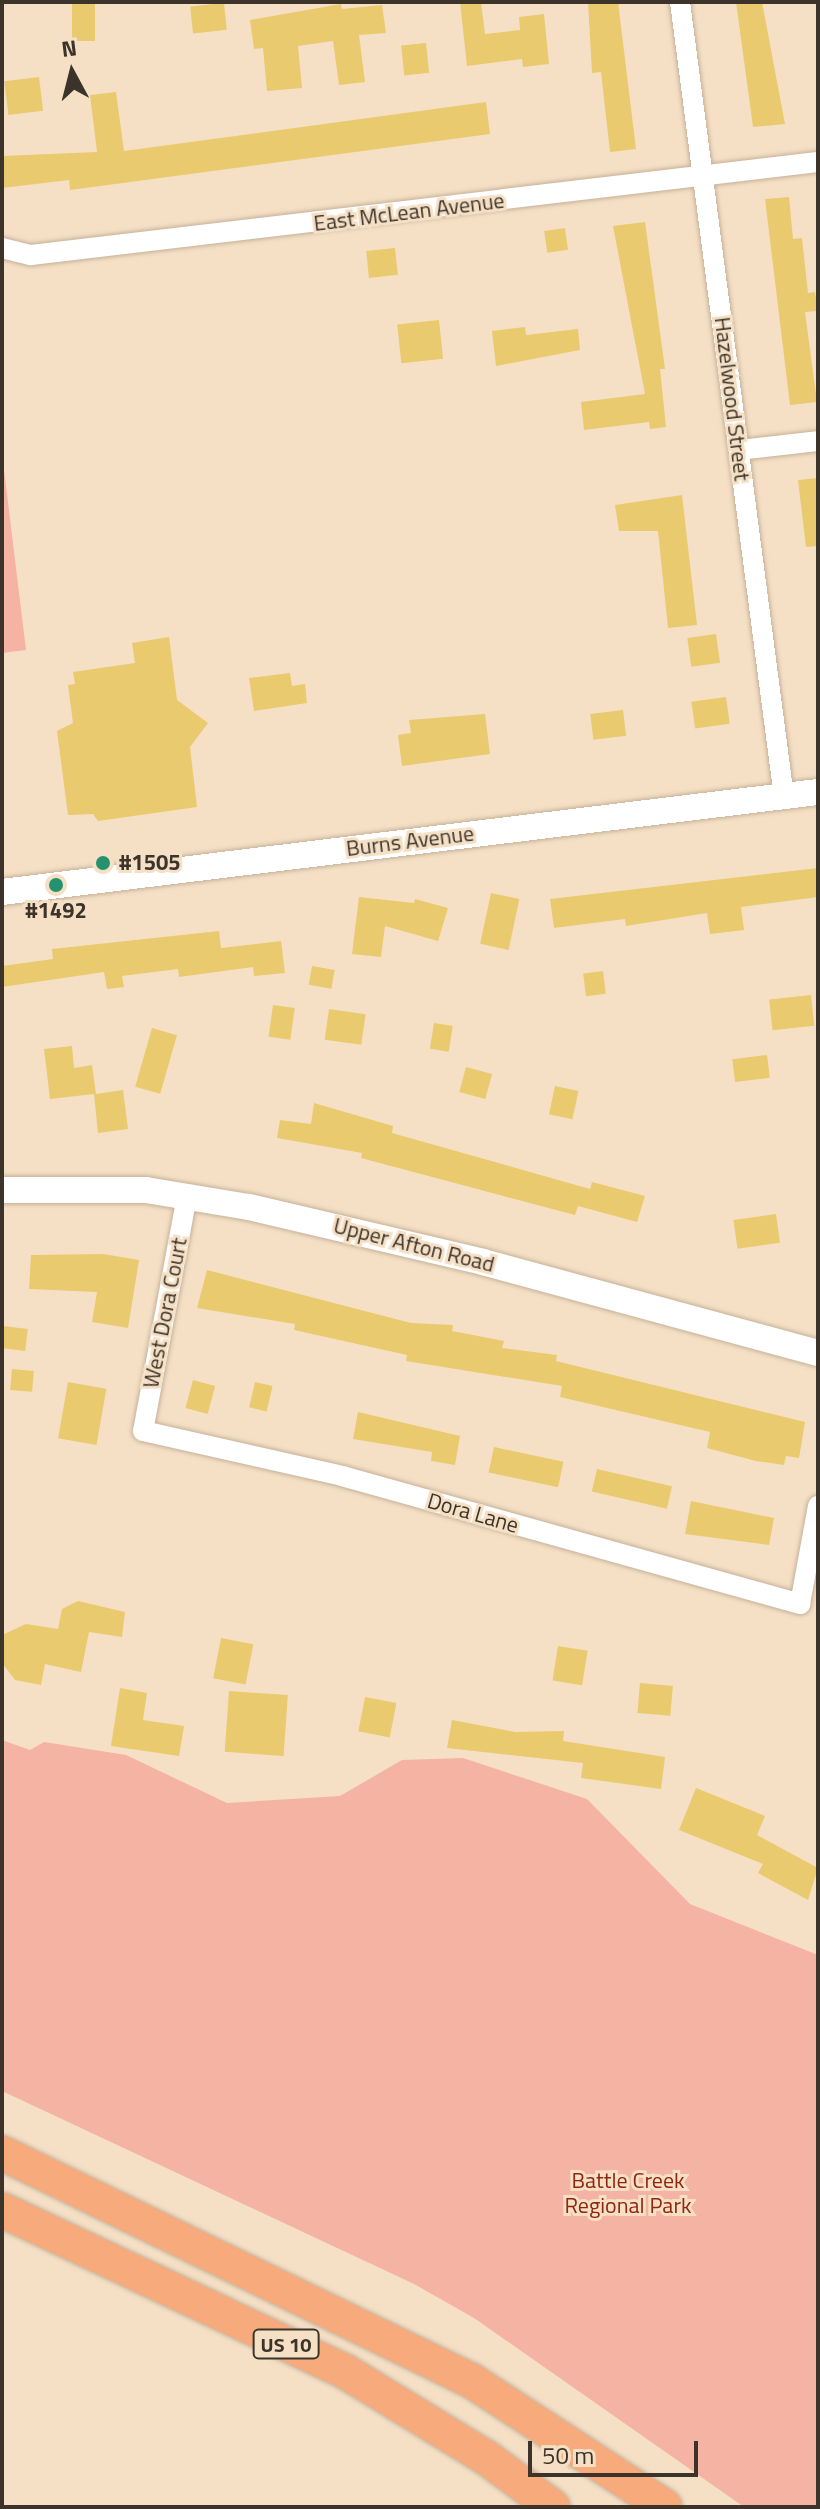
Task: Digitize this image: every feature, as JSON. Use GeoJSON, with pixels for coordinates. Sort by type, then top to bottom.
{"type":"FeatureCollection","features":[{"type":"Feature","properties":{"kind":"highway","name":"US 10"},"geometry":{"type":"LineString","coordinates":[[2,2153],[472,2381],[665,2507]]}},
{"type":"Feature","properties":{"kind":"highway","name":"US 10"},"geometry":{"type":"LineString","coordinates":[[2,2210],[346,2372],[429,2420],[553,2507]]}},
{"type":"Feature","properties":{"kind":"street","name":"Hazelwood Street"},"geometry":{"type":"LineString","coordinates":[[680,2],[784,797]]}},
{"type":"Feature","properties":{"kind":"street","name":"East McLean Avenue"},"geometry":{"type":"LineString","coordinates":[[2,248],[31,255],[818,162]]}},
{"type":"Feature","properties":{"kind":"street"},"geometry":{"type":"LineString","coordinates":[[739,450],[818,441]]}},
{"type":"Feature","properties":{"kind":"street","name":"Burns Avenue"},"geometry":{"type":"LineString","coordinates":[[2,892],[818,792]]}},
{"type":"Feature","properties":{"kind":"street","name":"Upper Afton Road"},"geometry":{"type":"LineString","coordinates":[[2,1190],[187,1196],[483,1262],[818,1353]]}},
{"type":"Feature","properties":{"kind":"street","name":"West Dora Court"},"geometry":{"type":"LineString","coordinates":[[143,1431],[187,1196]]}},
{"type":"Feature","properties":{"kind":"street","name":"Dora Lane"},"geometry":{"type":"LineString","coordinates":[[143,1431],[342,1476],[800,1604],[818,1506]]}},
{"type":"Feature","properties":{"kind":"green space"},"geometry":{"type":"Polygon","coordinates":[[[2,453],[26,650],[2,653],[2,453]]]}},
{"type":"Feature","properties":{"kind":"green space","name":"Battle Creek Regional Park"},"geometry":{"type":"Polygon","coordinates":[[[2,1740],[30,1750],[44,1742],[126,1755],[227,1803],[340,1796],[402,1760],[463,1758],[587,1799],[690,1904],[818,1955],[818,2507],[744,2507],[474,2318],[414,2284],[2,2091],[2,1740]]]}},
{"type":"Feature","properties":{"kind":"building"},"geometry":{"type":"Polygon","coordinates":[[[72,2],[95,2],[95,41],[72,41],[72,2]]]}},
{"type":"Feature","properties":{"kind":"building"},"geometry":{"type":"Polygon","coordinates":[[[460,2],[481,2],[485,34],[520,30],[519,17],[544,14],[549,64],[523,67],[522,59],[467,66],[460,2]]]}},
{"type":"Feature","properties":{"kind":"building"},"geometry":{"type":"Polygon","coordinates":[[[588,2],[618,2],[636,149],[610,152],[601,72],[592,73],[588,2]]]}},
{"type":"Feature","properties":{"kind":"building"},"geometry":{"type":"Polygon","coordinates":[[[736,2],[762,2],[785,124],[753,127],[736,2]]]}},
{"type":"Feature","properties":{"kind":"building"},"geometry":{"type":"Polygon","coordinates":[[[224,3],[227,30],[193,33],[190,7],[224,3]]]}},
{"type":"Feature","properties":{"kind":"building"},"geometry":{"type":"Polygon","coordinates":[[[341,4],[342,9],[382,5],[386,33],[359,35],[365,82],[339,85],[333,41],[298,46],[302,88],[267,91],[263,48],[254,49],[250,20],[341,4]]]}},
{"type":"Feature","properties":{"kind":"building"},"geometry":{"type":"Polygon","coordinates":[[[426,43],[429,73],[404,75],[401,46],[426,43]]]}},
{"type":"Feature","properties":{"kind":"building"},"geometry":{"type":"Polygon","coordinates":[[[39,77],[43,111],[8,115],[4,81],[39,77]]]}},
{"type":"Feature","properties":{"kind":"building"},"geometry":{"type":"Polygon","coordinates":[[[116,92],[124,151],[486,102],[490,134],[70,190],[69,180],[2,188],[2,156],[97,152],[90,95],[116,92]]]}},
{"type":"Feature","properties":{"kind":"building"},"geometry":{"type":"Polygon","coordinates":[[[789,197],[793,239],[802,238],[808,293],[815,292],[818,311],[805,312],[817,402],[790,405],[765,199],[789,197]]]}},
{"type":"Feature","properties":{"kind":"building"},"geometry":{"type":"Polygon","coordinates":[[[645,222],[665,369],[660,369],[666,427],[650,429],[649,422],[584,430],[581,402],[645,394],[613,226],[645,222]]]}},
{"type":"Feature","properties":{"kind":"building"},"geometry":{"type":"Polygon","coordinates":[[[565,228],[568,250],[547,253],[544,231],[565,228]]]}},
{"type":"Feature","properties":{"kind":"building"},"geometry":{"type":"Polygon","coordinates":[[[395,248],[398,275],[369,278],[366,251],[395,248]]]}},
{"type":"Feature","properties":{"kind":"building"},"geometry":{"type":"Polygon","coordinates":[[[439,320],[443,359],[401,363],[397,324],[439,320]]]}},
{"type":"Feature","properties":{"kind":"building"},"geometry":{"type":"Polygon","coordinates":[[[525,327],[526,335],[578,329],[580,350],[496,366],[492,331],[525,327]]]}},
{"type":"Feature","properties":{"kind":"building"},"geometry":{"type":"Polygon","coordinates":[[[818,478],[818,546],[806,547],[798,480],[818,478]]]}},
{"type":"Feature","properties":{"kind":"building"},"geometry":{"type":"Polygon","coordinates":[[[682,495],[697,625],[668,628],[658,531],[619,531],[615,505],[682,495]]]}},
{"type":"Feature","properties":{"kind":"building"},"geometry":{"type":"Polygon","coordinates":[[[716,634],[720,663],[691,667],[687,638],[716,634]]]}},
{"type":"Feature","properties":{"kind":"building"},"geometry":{"type":"Polygon","coordinates":[[[169,637],[177,700],[208,723],[190,747],[197,807],[98,821],[93,814],[68,815],[57,731],[73,723],[68,685],[75,684],[73,672],[135,663],[132,643],[169,637]]]}},
{"type":"Feature","properties":{"kind":"building"},"geometry":{"type":"Polygon","coordinates":[[[290,673],[292,686],[305,684],[307,703],[254,711],[249,678],[290,673]]]}},
{"type":"Feature","properties":{"kind":"building"},"geometry":{"type":"Polygon","coordinates":[[[726,697],[730,724],[695,729],[691,702],[726,697]]]}},
{"type":"Feature","properties":{"kind":"building"},"geometry":{"type":"Polygon","coordinates":[[[623,710],[626,736],[593,740],[590,714],[623,710]]]}},
{"type":"Feature","properties":{"kind":"building"},"geometry":{"type":"Polygon","coordinates":[[[485,714],[490,754],[402,766],[398,735],[411,733],[409,720],[485,714]]]}},
{"type":"Feature","properties":{"kind":"building"},"geometry":{"type":"Polygon","coordinates":[[[818,868],[818,897],[741,907],[744,930],[710,934],[707,913],[626,926],[625,919],[554,928],[550,899],[818,868]]]}},
{"type":"Feature","properties":{"kind":"building"},"geometry":{"type":"Polygon","coordinates":[[[491,893],[519,899],[509,950],[480,944],[491,893]]]}},
{"type":"Feature","properties":{"kind":"building"},"geometry":{"type":"Polygon","coordinates":[[[359,897],[414,903],[415,899],[448,908],[438,941],[385,926],[381,957],[352,954],[359,897]]]}},
{"type":"Feature","properties":{"kind":"building"},"geometry":{"type":"Polygon","coordinates":[[[219,931],[221,948],[281,941],[285,973],[254,976],[253,967],[179,977],[178,969],[122,976],[124,987],[107,989],[104,972],[2,987],[2,966],[53,959],[52,949],[219,931]]]}},
{"type":"Feature","properties":{"kind":"building"},"geometry":{"type":"Polygon","coordinates":[[[312,966],[335,970],[331,989],[309,985],[312,966]]]}},
{"type":"Feature","properties":{"kind":"building"},"geometry":{"type":"Polygon","coordinates":[[[603,971],[606,994],[586,996],[583,973],[603,971]]]}},
{"type":"Feature","properties":{"kind":"building"},"geometry":{"type":"Polygon","coordinates":[[[811,995],[814,1026],[772,1030],[769,999],[811,995]]]}},
{"type":"Feature","properties":{"kind":"building"},"geometry":{"type":"Polygon","coordinates":[[[273,1005],[295,1008],[290,1040],[269,1037],[273,1005]]]}},
{"type":"Feature","properties":{"kind":"building"},"geometry":{"type":"Polygon","coordinates":[[[329,1009],[366,1014],[361,1045],[325,1040],[329,1009]]]}},
{"type":"Feature","properties":{"kind":"building"},"geometry":{"type":"Polygon","coordinates":[[[434,1023],[453,1026],[449,1052],[430,1049],[434,1023]]]}},
{"type":"Feature","properties":{"kind":"building"},"geometry":{"type":"Polygon","coordinates":[[[152,1028],[177,1035],[160,1094],[135,1087],[152,1028]]]}},
{"type":"Feature","properties":{"kind":"building"},"geometry":{"type":"Polygon","coordinates":[[[72,1046],[74,1068],[92,1065],[96,1094],[123,1090],[128,1129],[98,1133],[94,1094],[50,1099],[44,1049],[72,1046]]]}},
{"type":"Feature","properties":{"kind":"building"},"geometry":{"type":"Polygon","coordinates":[[[767,1055],[770,1078],[735,1082],[732,1059],[767,1055]]]}},
{"type":"Feature","properties":{"kind":"building"},"geometry":{"type":"Polygon","coordinates":[[[466,1067],[492,1074],[485,1099],[459,1092],[466,1067]]]}},
{"type":"Feature","properties":{"kind":"building"},"geometry":{"type":"Polygon","coordinates":[[[555,1086],[578,1091],[572,1119],[549,1114],[555,1086]]]}},
{"type":"Feature","properties":{"kind":"building"},"geometry":{"type":"Polygon","coordinates":[[[314,1103],[393,1126],[392,1133],[590,1189],[592,1182],[645,1196],[637,1222],[578,1206],[575,1215],[361,1158],[362,1153],[277,1138],[280,1120],[311,1124],[314,1103]]]}},
{"type":"Feature","properties":{"kind":"building"},"geometry":{"type":"Polygon","coordinates":[[[776,1214],[780,1243],[737,1249],[733,1220],[776,1214]]]}},
{"type":"Feature","properties":{"kind":"building"},"geometry":{"type":"Polygon","coordinates":[[[103,1254],[139,1260],[128,1328],[92,1322],[97,1292],[29,1289],[31,1255],[103,1254]]]}},
{"type":"Feature","properties":{"kind":"building"},"geometry":{"type":"Polygon","coordinates":[[[207,1270],[411,1323],[453,1325],[452,1331],[504,1341],[502,1348],[557,1355],[556,1361],[805,1422],[799,1458],[786,1456],[784,1465],[756,1461],[707,1448],[710,1432],[560,1397],[562,1386],[406,1361],[407,1355],[294,1330],[295,1324],[197,1308],[207,1270]]]}},
{"type":"Feature","properties":{"kind":"building"},"geometry":{"type":"Polygon","coordinates":[[[3,1326],[28,1329],[25,1351],[2,1348],[3,1326]]]}},
{"type":"Feature","properties":{"kind":"building"},"geometry":{"type":"Polygon","coordinates":[[[12,1369],[34,1371],[32,1392],[10,1390],[12,1369]]]}},
{"type":"Feature","properties":{"kind":"building"},"geometry":{"type":"Polygon","coordinates":[[[193,1380],[215,1386],[208,1414],[185,1408],[193,1380]]]}},
{"type":"Feature","properties":{"kind":"building"},"geometry":{"type":"Polygon","coordinates":[[[68,1382],[106,1389],[97,1445],[58,1438],[68,1382]]]}},
{"type":"Feature","properties":{"kind":"building"},"geometry":{"type":"Polygon","coordinates":[[[255,1382],[273,1386],[267,1411],[249,1407],[255,1382]]]}},
{"type":"Feature","properties":{"kind":"building"},"geometry":{"type":"Polygon","coordinates":[[[358,1412],[460,1436],[455,1465],[431,1461],[432,1452],[353,1439],[358,1412]]]}},
{"type":"Feature","properties":{"kind":"building"},"geometry":{"type":"Polygon","coordinates":[[[494,1447],[563,1462],[558,1487],[489,1472],[494,1447]]]}},
{"type":"Feature","properties":{"kind":"building"},"geometry":{"type":"Polygon","coordinates":[[[597,1469],[672,1486],[667,1509],[592,1491],[597,1469]]]}},
{"type":"Feature","properties":{"kind":"building"},"geometry":{"type":"Polygon","coordinates":[[[691,1501],[774,1518],[769,1545],[685,1534],[691,1501]]]}},
{"type":"Feature","properties":{"kind":"building"},"geometry":{"type":"Polygon","coordinates":[[[78,1601],[125,1612],[122,1637],[89,1632],[81,1672],[45,1664],[41,1685],[15,1680],[2,1663],[2,1635],[26,1624],[58,1629],[62,1609],[78,1601]]]}},
{"type":"Feature","properties":{"kind":"building"},"geometry":{"type":"Polygon","coordinates":[[[221,1638],[253,1644],[246,1685],[213,1678],[221,1638]]]}},
{"type":"Feature","properties":{"kind":"building"},"geometry":{"type":"Polygon","coordinates":[[[558,1646],[588,1651],[582,1685],[553,1681],[558,1646]]]}},
{"type":"Feature","properties":{"kind":"building"},"geometry":{"type":"Polygon","coordinates":[[[640,1683],[673,1686],[670,1716],[637,1713],[640,1683]]]}},
{"type":"Feature","properties":{"kind":"building"},"geometry":{"type":"Polygon","coordinates":[[[120,1688],[147,1693],[143,1720],[184,1726],[179,1756],[111,1746],[120,1688]]]}},
{"type":"Feature","properties":{"kind":"building"},"geometry":{"type":"Polygon","coordinates":[[[229,1691],[288,1695],[284,1756],[225,1752],[229,1691]]]}},
{"type":"Feature","properties":{"kind":"building"},"geometry":{"type":"Polygon","coordinates":[[[365,1697],[396,1703],[390,1737],[358,1731],[365,1697]]]}},
{"type":"Feature","properties":{"kind":"building"},"geometry":{"type":"Polygon","coordinates":[[[452,1720],[515,1732],[564,1731],[563,1741],[665,1757],[661,1789],[581,1778],[583,1763],[447,1748],[452,1720]]]}},
{"type":"Feature","properties":{"kind":"building"},"geometry":{"type":"Polygon","coordinates":[[[696,1788],[765,1816],[757,1835],[818,1868],[808,1900],[758,1873],[763,1864],[679,1830],[696,1788]]]}},
{"type":"Feature","properties":{"kind":"place","name":"#1505"},"geometry":{"type":"Point","coordinates":[103,863]}},
{"type":"Feature","properties":{"kind":"place","name":"#1492"},"geometry":{"type":"Point","coordinates":[56,885]}}]}
